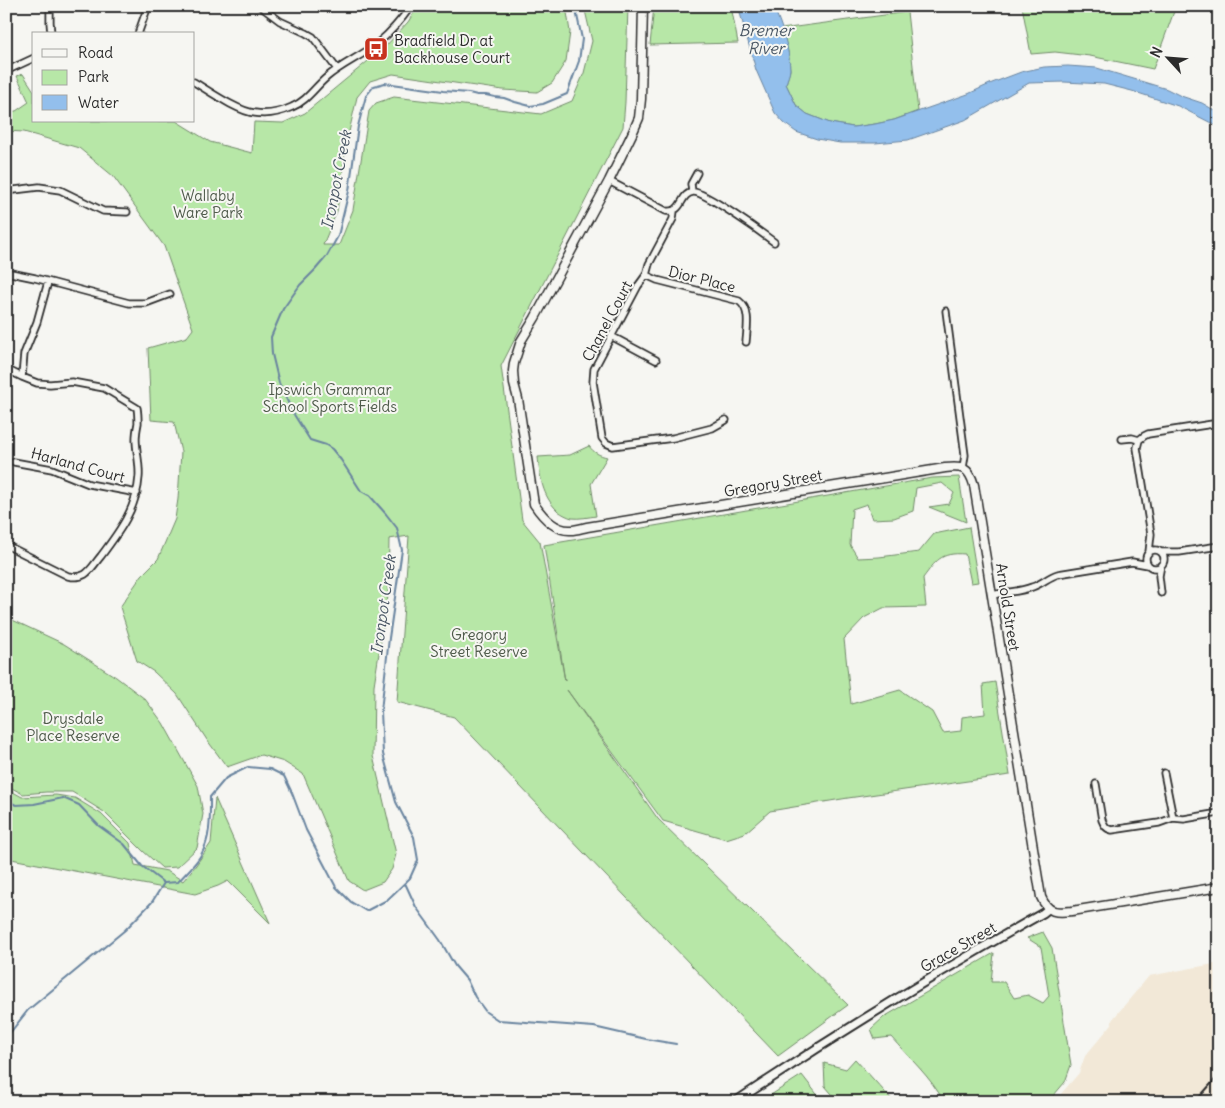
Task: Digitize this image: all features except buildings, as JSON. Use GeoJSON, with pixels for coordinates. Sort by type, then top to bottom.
{"type":"FeatureCollection","features":[{"type":"Feature","properties":{"kind":"main road","name":"Gregory Street"},"geometry":{"type":"LineString","coordinates":[[643,6],[639,118],[609,180],[535,318],[518,363],[518,400],[533,491],[542,508],[553,518],[566,525],[587,527],[945,468],[963,468]]}},
{"type":"Feature","properties":{"kind":"main road","name":"Arnold Street"},"geometry":{"type":"LineString","coordinates":[[963,468],[969,473],[974,485],[1041,897],[1048,909]]}},
{"type":"Feature","properties":{"kind":"main road"},"geometry":{"type":"LineString","coordinates":[[1048,909],[1053,911],[1072,911],[1219,887]]}},
{"type":"Feature","properties":{"kind":"street"},"geometry":{"type":"LineString","coordinates":[[50,6],[51,32]]}},
{"type":"Feature","properties":{"kind":"street"},"geometry":{"type":"LineString","coordinates":[[139,32],[148,6]]}},
{"type":"Feature","properties":{"kind":"street"},"geometry":{"type":"LineString","coordinates":[[260,6],[280,21],[310,35],[337,69]]}},
{"type":"Feature","properties":{"kind":"street"},"geometry":{"type":"LineString","coordinates":[[195,83],[240,108],[253,113],[279,112],[294,107],[306,99],[324,79],[337,69],[378,43],[411,6]]}},
{"type":"Feature","properties":{"kind":"street"},"geometry":{"type":"LineString","coordinates":[[6,71],[32,59]]}},
{"type":"Feature","properties":{"kind":"street"},"geometry":{"type":"LineString","coordinates":[[692,192],[691,184],[697,173]]}},
{"type":"Feature","properties":{"kind":"street"},"geometry":{"type":"LineString","coordinates":[[609,180],[666,211],[674,211],[686,196],[692,192],[700,194],[745,221],[774,242]]}},
{"type":"Feature","properties":{"kind":"street"},"geometry":{"type":"LineString","coordinates":[[6,191],[39,187],[60,190],[103,211],[127,212]]}},
{"type":"Feature","properties":{"kind":"street","name":"Chanel Court"},"geometry":{"type":"LineString","coordinates":[[674,211],[673,219],[649,264],[646,275],[638,286],[596,365],[593,378],[602,438],[606,444],[613,446],[672,438],[712,428],[726,420]]}},
{"type":"Feature","properties":{"kind":"street"},"geometry":{"type":"LineString","coordinates":[[6,272],[130,303],[146,302],[170,294]]}},
{"type":"Feature","properties":{"kind":"street","name":"Dior Place"},"geometry":{"type":"LineString","coordinates":[[646,275],[657,280],[738,300],[742,303],[746,313],[748,325],[746,342]]}},
{"type":"Feature","properties":{"kind":"street"},"geometry":{"type":"LineString","coordinates":[[22,377],[24,354],[37,322],[48,282]]}},
{"type":"Feature","properties":{"kind":"street","name":"Arnold Street"},"geometry":{"type":"LineString","coordinates":[[946,310],[965,455],[963,468]]}},
{"type":"Feature","properties":{"kind":"street"},"geometry":{"type":"LineString","coordinates":[[611,336],[656,360]]}},
{"type":"Feature","properties":{"kind":"street"},"geometry":{"type":"LineString","coordinates":[[6,369],[37,382],[50,384],[72,382],[104,388],[138,408],[136,438],[139,476],[133,507],[118,534],[82,577],[68,576],[6,545]]}},
{"type":"Feature","properties":{"kind":"street"},"geometry":{"type":"LineString","coordinates":[[1159,581],[1146,560],[1151,534],[1136,448],[1139,440],[1148,434],[1219,423]]}},
{"type":"Feature","properties":{"kind":"street"},"geometry":{"type":"LineString","coordinates":[[1122,439],[1132,438],[1139,440]]}},
{"type":"Feature","properties":{"kind":"street","name":"Harland Court"},"geometry":{"type":"LineString","coordinates":[[14,462],[52,469],[89,484],[137,493]]}},
{"type":"Feature","properties":{"kind":"street"},"geometry":{"type":"LineString","coordinates":[[1151,534],[1164,557],[1159,581],[1160,593]]}},
{"type":"Feature","properties":{"kind":"street"},"geometry":{"type":"LineString","coordinates":[[1132,562],[1154,550],[1160,552],[1179,552],[1219,546]]}},
{"type":"Feature","properties":{"kind":"street"},"geometry":{"type":"LineString","coordinates":[[992,595],[1028,588],[1058,574],[1132,562],[1156,568],[1179,552]]}},
{"type":"Feature","properties":{"kind":"street"},"geometry":{"type":"LineString","coordinates":[[1164,773],[1172,818]]}},
{"type":"Feature","properties":{"kind":"street"},"geometry":{"type":"LineString","coordinates":[[1096,784],[1102,820],[1104,826],[1108,829],[1116,830],[1160,823],[1172,818],[1184,819],[1219,813]]}},
{"type":"Feature","properties":{"kind":"street","name":"Grace Street"},"geometry":{"type":"LineString","coordinates":[[735,1102],[838,1035],[1048,909]]}},
{"type":"Feature","properties":{"kind":"street"},"geometry":{"type":"LineString","coordinates":[[243,1102],[246,1100],[253,1102]]}},
{"type":"Feature","properties":{"kind":"shaded area"},"geometry":{"type":"Polygon","coordinates":[[[1219,963],[1219,1102],[1054,1102],[1079,1073],[1085,1056],[1112,1024],[1112,1020],[1149,976],[1219,963]]]}},
{"type":"Feature","properties":{"kind":"green space"},"geometry":{"type":"Polygon","coordinates":[[[418,6],[566,6],[570,32],[566,61],[552,83],[537,92],[503,90],[393,74],[370,81],[357,97],[346,145],[337,211],[323,245],[339,245],[353,210],[369,111],[376,103],[394,97],[541,114],[572,101],[584,73],[592,41],[584,6],[628,6],[623,127],[501,366],[522,520],[540,542],[565,681],[544,545],[932,478],[959,477],[966,522],[929,507],[949,504],[954,493],[942,483],[916,488],[913,511],[894,518],[872,519],[867,504],[852,509],[850,545],[858,558],[919,552],[934,534],[969,527],[978,582],[971,583],[965,554],[944,556],[935,562],[923,578],[926,607],[883,608],[864,618],[844,639],[851,704],[900,690],[932,712],[943,733],[961,731],[962,717],[985,714],[983,684],[995,682],[1010,775],[770,811],[745,833],[726,839],[663,821],[567,690],[658,819],[848,1005],[778,1056],[454,717],[397,702],[409,536],[389,539],[388,596],[374,685],[373,756],[396,854],[392,869],[383,882],[363,890],[349,881],[303,774],[284,762],[261,755],[227,767],[177,694],[154,672],[137,661],[120,607],[142,575],[158,559],[175,519],[181,452],[174,422],[151,420],[148,348],[187,337],[193,329],[164,246],[113,176],[79,148],[24,132],[6,131],[6,112],[16,111],[29,102],[17,76],[23,74],[32,88],[32,122],[178,122],[210,142],[252,153],[254,122],[283,123],[305,113],[385,47],[408,22],[418,6]]]}},
{"type":"Feature","properties":{"kind":"green space"},"geometry":{"type":"Polygon","coordinates":[[[654,6],[731,6],[738,43],[650,45],[654,6]]]}},
{"type":"Feature","properties":{"kind":"green space"},"geometry":{"type":"Polygon","coordinates":[[[1022,6],[1176,6],[1153,69],[1090,56],[1055,52],[1031,54],[1022,6]]]}},
{"type":"Feature","properties":{"kind":"green space"},"geometry":{"type":"Polygon","coordinates":[[[907,12],[918,111],[894,120],[853,127],[830,123],[807,114],[796,105],[786,84],[790,70],[788,52],[781,29],[907,12]]]}},
{"type":"Feature","properties":{"kind":"green space"},"geometry":{"type":"Polygon","coordinates":[[[589,446],[597,453],[607,457],[591,484],[596,516],[572,518],[558,511],[548,499],[541,479],[538,457],[570,455],[589,446]]]}},
{"type":"Feature","properties":{"kind":"green space","name":"Drysdale Place Reserve"},"geometry":{"type":"Polygon","coordinates":[[[6,617],[64,644],[116,677],[145,699],[163,723],[198,786],[203,814],[197,848],[177,867],[162,868],[104,812],[72,792],[23,794],[6,785],[6,617]]]}},
{"type":"Feature","properties":{"kind":"green space"},"geometry":{"type":"Polygon","coordinates":[[[6,788],[22,797],[56,795],[75,798],[101,814],[130,843],[135,865],[167,871],[183,881],[211,843],[215,798],[270,923],[228,881],[195,894],[6,858],[6,788]]]}},
{"type":"Feature","properties":{"kind":"green space"},"geometry":{"type":"Polygon","coordinates":[[[1043,932],[1052,948],[1071,1065],[1065,1082],[1048,1102],[944,1102],[926,1076],[891,1037],[875,1039],[871,1029],[884,1017],[994,953],[991,982],[1004,982],[1014,998],[1028,995],[1043,1003],[1049,996],[1041,947],[1027,938],[1043,932]]]}},
{"type":"Feature","properties":{"kind":"green space"},"geometry":{"type":"Polygon","coordinates":[[[855,1059],[894,1102],[838,1102],[825,1086],[824,1063],[846,1069],[855,1059]]]}},
{"type":"Feature","properties":{"kind":"green space"},"geometry":{"type":"Polygon","coordinates":[[[802,1075],[823,1102],[760,1102],[802,1075]]]}},
{"type":"Feature","properties":{"kind":"water","name":"Bremer River"},"geometry":{"type":"Polygon","coordinates":[[[738,6],[773,6],[782,28],[790,62],[790,71],[786,84],[796,105],[807,114],[830,123],[853,127],[894,120],[968,94],[1021,72],[1044,67],[1068,66],[1097,68],[1167,89],[1202,103],[1219,113],[1219,127],[1178,106],[1104,84],[1029,83],[965,120],[908,140],[875,143],[840,143],[817,139],[796,132],[775,113],[756,70],[738,6]]]}},
{"type":"Feature","properties":{"kind":"waterway","name":"Ironpot Creek"},"geometry":{"type":"LineString","coordinates":[[6,800],[16,805],[34,804],[63,798],[79,805],[99,826],[124,844],[142,866],[164,883],[178,882],[201,855],[207,841],[210,797],[226,778],[248,767],[270,769],[284,776],[306,830],[336,887],[351,902],[366,911],[387,900],[410,878],[418,860],[414,837],[396,802],[383,754],[381,711],[389,638],[402,550],[397,528],[370,496],[361,491],[332,449],[310,440],[293,413],[279,383],[272,354],[271,337],[283,309],[300,285],[327,256],[338,236],[349,191],[358,126],[366,96],[374,86],[385,83],[486,95],[530,106],[543,104],[567,94],[579,61],[582,39],[575,6]]}},
{"type":"Feature","properties":{"kind":"waterway"},"geometry":{"type":"LineString","coordinates":[[6,1038],[28,1010],[125,930],[152,902],[164,883]]}},
{"type":"Feature","properties":{"kind":"waterway"},"geometry":{"type":"LineString","coordinates":[[405,883],[416,907],[440,940],[455,966],[467,980],[475,997],[486,1012],[498,1020],[594,1027],[676,1044]]}},
{"type":"Feature","properties":{"kind":"railway"},"geometry":{"type":"LineString","coordinates":[[1195,1102],[1219,1075]]}},
{"type":"Feature","properties":{"kind":"place","name":"Bradfield Dr at Backhouse Court"},"geometry":{"type":"Point","coordinates":[376,49]}},
{"type":"Feature","properties":{"kind":"park label","name":"Wallaby Ware Park"},"geometry":{"type":"Point","coordinates":[208,204]}},
{"type":"Feature","properties":{"kind":"park label","name":"Ipswich Grammar School Sports Fields"},"geometry":{"type":"Point","coordinates":[330,398]}},
{"type":"Feature","properties":{"kind":"park label","name":"Gregory Street Reserve"},"geometry":{"type":"Point","coordinates":[479,642]}}]}
